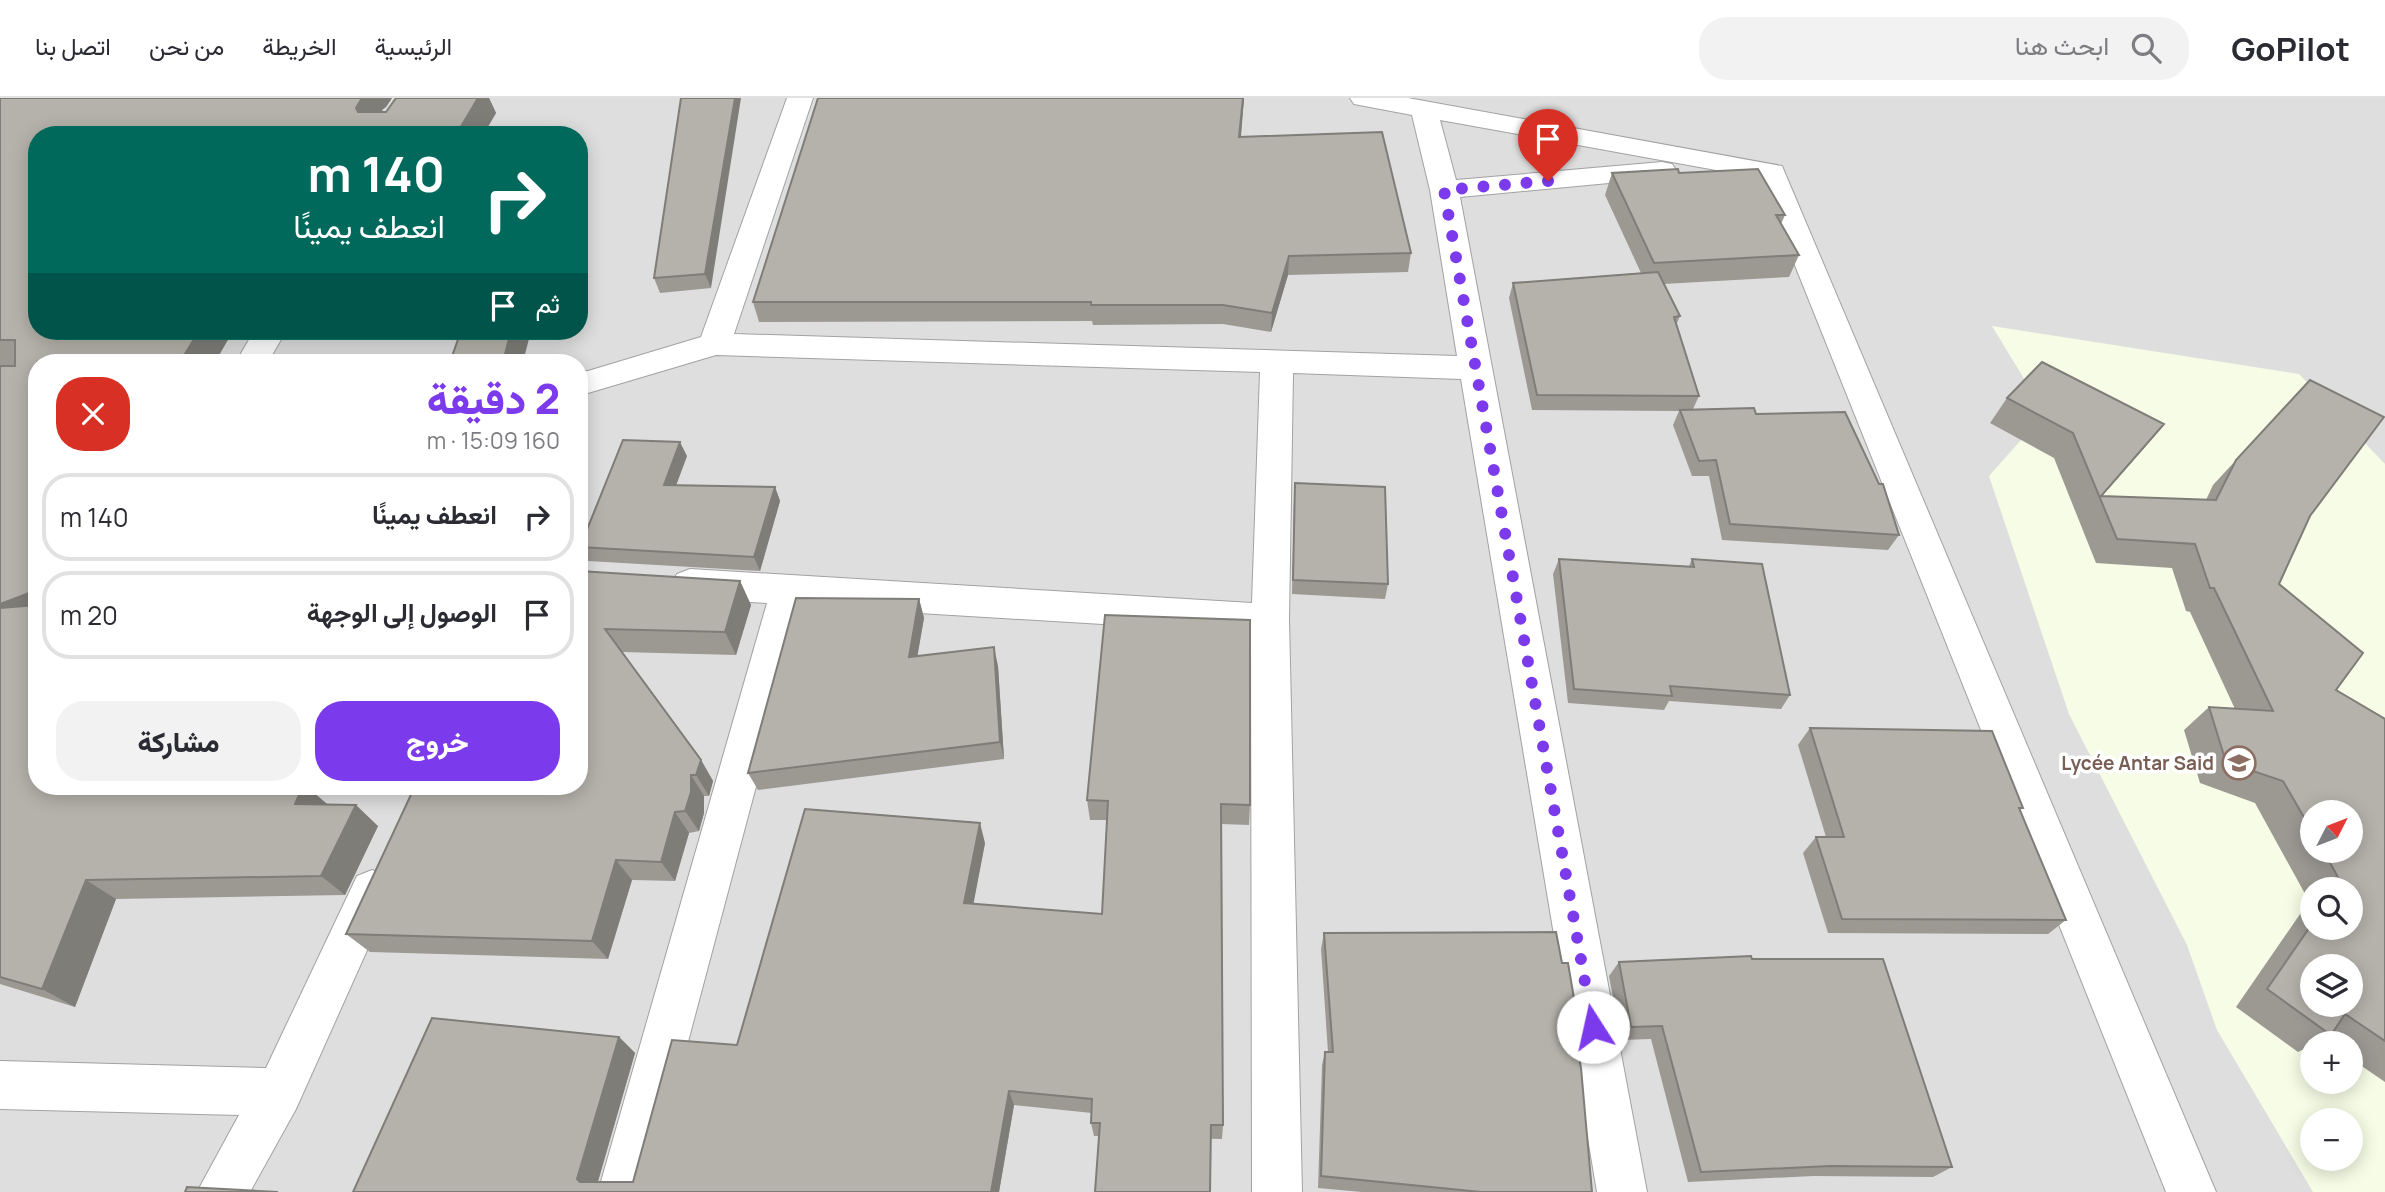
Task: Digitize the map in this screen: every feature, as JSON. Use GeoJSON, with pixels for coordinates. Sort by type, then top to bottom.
{"type":"FeatureCollection","features":[{"type":"Feature","properties":{"kind":"street"},"geometry":{"type":"LineString","coordinates":[[715,344],[800,98]]}},
{"type":"Feature","properties":{"kind":"street"},"geometry":{"type":"LineString","coordinates":[[1363,98],[1772,172],[2191,1192]]}},
{"type":"Feature","properties":{"kind":"street"},"geometry":{"type":"LineString","coordinates":[[1424,109],[1444,190],[1622,1192]]}},
{"type":"Feature","properties":{"kind":"street"},"geometry":{"type":"LineString","coordinates":[[1444,190],[1728,164]]}},
{"type":"Feature","properties":{"kind":"street"},"geometry":{"type":"LineString","coordinates":[[588,388],[715,344],[1277,364],[1476,368]]}},
{"type":"Feature","properties":{"kind":"street"},"geometry":{"type":"LineString","coordinates":[[1277,364],[1270,619],[1277,1192]]}},
{"type":"Feature","properties":{"kind":"street"},"geometry":{"type":"LineString","coordinates":[[663,582],[1270,619]]}},
{"type":"Feature","properties":{"kind":"street"},"geometry":{"type":"LineString","coordinates":[[623,1192],[789,590]]}},
{"type":"Feature","properties":{"kind":"street"},"geometry":{"type":"LineString","coordinates":[[222,1192],[279,1092],[387,859]]}},
{"type":"Feature","properties":{"kind":"street"},"geometry":{"type":"LineString","coordinates":[[0,1085],[279,1092]]}},
{"type":"Feature","properties":{"kind":"shaded area"},"geometry":{"type":"Polygon","coordinates":[[[0,98],[2385,98],[2385,1192],[0,1192],[0,98]]]}},
{"type":"Feature","properties":{"kind":"shaded area","name":"Lycée Antar Said"},"geometry":{"type":"Polygon","coordinates":[[[1992,326],[2299,374],[2385,464],[2385,1192],[2313,1192],[2301,1171],[2363,1171],[2363,1108],[2300,1108],[2300,1170],[2217,1030],[2187,945],[2069,714],[1989,476],[2045,413],[1992,326]]]}},
{"type":"Feature","properties":{"kind":"building"},"geometry":{"type":"Polygon","coordinates":[[[0,98],[362,98],[356,108],[358,112],[386,112],[396,98],[478,98],[461,126],[28,126],[28,340],[193,340],[185,354],[28,354],[28,593],[0,604],[0,366],[15,366],[15,340],[0,340],[0,98]]]}},
{"type":"Feature","properties":{"kind":"building"},"geometry":{"type":"Polygon","coordinates":[[[681,98],[735,98],[705,274],[654,278],[681,98]]]}},
{"type":"Feature","properties":{"kind":"building"},"geometry":{"type":"Polygon","coordinates":[[[818,98],[1243,98],[1239,137],[1382,132],[1411,253],[1289,256],[1272,313],[1223,305],[1091,305],[1091,302],[753,302],[818,98]]]}},
{"type":"Feature","properties":{"kind":"building"},"geometry":{"type":"Polygon","coordinates":[[[1678,169],[1679,173],[1758,169],[1785,215],[1776,215],[1799,255],[1654,263],[1612,173],[1678,169]]]}},
{"type":"Feature","properties":{"kind":"building"},"geometry":{"type":"Polygon","coordinates":[[[1658,272],[1680,316],[1674,317],[1699,396],[1537,395],[1513,283],[1658,272]]]}},
{"type":"Feature","properties":{"kind":"building"},"geometry":{"type":"Polygon","coordinates":[[[458,340],[509,340],[505,354],[453,354],[458,340]]]}},
{"type":"Feature","properties":{"kind":"building"},"geometry":{"type":"Polygon","coordinates":[[[2042,362],[2164,424],[2101,496],[2216,500],[2236,460],[2310,380],[2384,417],[2310,516],[2279,584],[2363,653],[2336,690],[2385,719],[2385,1041],[2349,1017],[2363,1017],[2363,954],[2300,954],[2300,1013],[2267,989],[2301,940],[2363,940],[2363,877],[2338,877],[2330,863],[2363,863],[2363,800],[2300,800],[2300,810],[2283,781],[2226,762],[2209,707],[2273,711],[2214,588],[2210,588],[2195,544],[2117,539],[2073,433],[2007,398],[2042,362]]]}},
{"type":"Feature","properties":{"kind":"building"},"geometry":{"type":"Polygon","coordinates":[[[1754,408],[1756,414],[1845,412],[1879,484],[1883,484],[1899,535],[1730,524],[1716,460],[1699,461],[1680,410],[1754,408]]]}},
{"type":"Feature","properties":{"kind":"building"},"geometry":{"type":"Polygon","coordinates":[[[623,440],[680,442],[664,485],[775,487],[754,557],[588,547],[588,527],[623,440]]]}},
{"type":"Feature","properties":{"kind":"building"},"geometry":{"type":"Polygon","coordinates":[[[1295,483],[1385,487],[1388,584],[1293,580],[1295,483]]]}},
{"type":"Feature","properties":{"kind":"building"},"geometry":{"type":"Polygon","coordinates":[[[1559,559],[1694,567],[1692,559],[1762,564],[1790,695],[1670,686],[1672,696],[1574,689],[1559,559]]]}},
{"type":"Feature","properties":{"kind":"building"},"geometry":{"type":"Polygon","coordinates":[[[588,572],[740,581],[725,632],[605,629],[701,760],[696,775],[691,775],[691,792],[685,811],[675,812],[661,862],[616,860],[592,941],[346,934],[411,795],[588,795],[588,572]]]}},
{"type":"Feature","properties":{"kind":"building"},"geometry":{"type":"Polygon","coordinates":[[[796,598],[919,599],[909,657],[994,647],[1000,742],[748,773],[796,598]]]}},
{"type":"Feature","properties":{"kind":"building"},"geometry":{"type":"Polygon","coordinates":[[[28,606],[28,795],[299,795],[295,804],[356,805],[321,876],[86,880],[42,989],[0,977],[0,608],[28,606]]]}},
{"type":"Feature","properties":{"kind":"building"},"geometry":{"type":"Polygon","coordinates":[[[1105,615],[1250,620],[1250,805],[1221,804],[1223,1125],[1211,1125],[1210,1192],[1095,1192],[1100,1123],[1091,1123],[1092,1099],[1009,1091],[991,1192],[353,1192],[432,1018],[619,1037],[577,1179],[580,1182],[633,1182],[672,1040],[737,1045],[805,809],[980,823],[964,903],[1102,914],[1108,801],[1087,800],[1105,615]]]}},
{"type":"Feature","properties":{"kind":"building"},"geometry":{"type":"Polygon","coordinates":[[[1810,728],[1992,731],[2023,808],[2019,808],[2066,920],[1842,919],[1816,837],[1844,837],[1810,728]]]}},
{"type":"Feature","properties":{"kind":"building"},"geometry":{"type":"Polygon","coordinates":[[[1556,932],[1562,963],[1568,963],[1579,1028],[1574,1029],[1581,1068],[1592,1192],[1481,1192],[1321,1176],[1325,1052],[1333,1052],[1324,933],[1556,932]]]}},
{"type":"Feature","properties":{"kind":"building"},"geometry":{"type":"Polygon","coordinates":[[[1751,956],[1752,959],[1883,959],[1952,1167],[1830,1166],[1701,1172],[1662,1026],[1631,1027],[1619,962],[1751,956]]]}},
{"type":"Feature","properties":{"kind":"building"},"geometry":{"type":"Polygon","coordinates":[[[2306,1017],[2343,1017],[2334,1031],[2325,1031],[2306,1017]]]}},
{"type":"Feature","properties":{"kind":"building"},"geometry":{"type":"Polygon","coordinates":[[[187,1187],[278,1192],[185,1192],[187,1187]]]}},
{"type":"Feature","properties":{"kind":"place","name":"Lycée Antar Said"},"geometry":{"type":"Point","coordinates":[2239,763]}},
{"type":"Feature","properties":{"kind":"route"},"geometry":{"type":"LineString","coordinates":[[1548,181],[1444,190],[1593,1027]]}}]}
